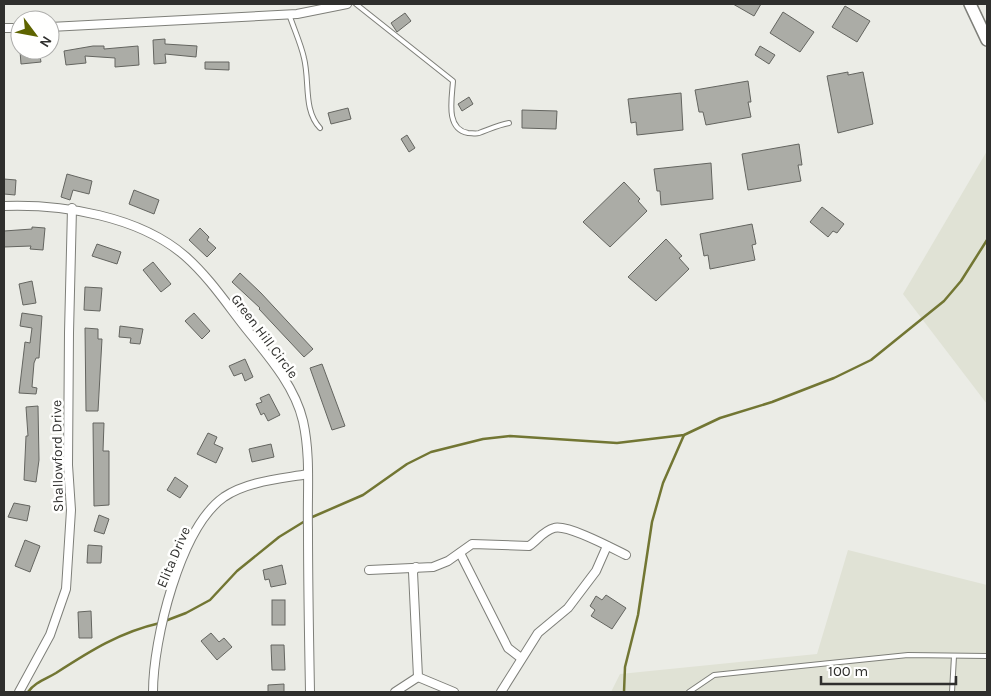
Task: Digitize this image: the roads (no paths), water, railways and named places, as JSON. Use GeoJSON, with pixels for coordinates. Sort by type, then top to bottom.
{"type":"FeatureCollection","features":[{"type":"Feature","properties":{"kind":"main road"},"geometry":{"type":"LineString","coordinates":[[970,4],[987,40]]}},
{"type":"Feature","properties":{"kind":"street"},"geometry":{"type":"LineString","coordinates":[[60,26],[289,14],[347,4]]}},
{"type":"Feature","properties":{"kind":"street","name":"Green Hill Circle"},"geometry":{"type":"LineString","coordinates":[[4,206],[72,208],[137,228],[162,240],[185,256],[205,276],[268,357],[294,396],[303,420],[309,461],[310,692]]}},
{"type":"Feature","properties":{"kind":"street","name":"Shallowford Drive"},"geometry":{"type":"LineString","coordinates":[[19,692],[50,635],[66,589],[71,510],[68,465],[68,333],[72,208]]}},
{"type":"Feature","properties":{"kind":"street","name":"Elita Drive"},"geometry":{"type":"LineString","coordinates":[[153,692],[158,639],[167,603],[192,538],[207,514],[223,498],[239,489],[308,474]]}},
{"type":"Feature","properties":{"kind":"street"},"geometry":{"type":"LineString","coordinates":[[369,570],[433,567],[460,553],[472,544],[529,546],[544,532],[556,527],[584,535],[626,555]]}},
{"type":"Feature","properties":{"kind":"street"},"geometry":{"type":"LineString","coordinates":[[501,692],[538,633],[568,608],[596,571],[607,546]]}},
{"type":"Feature","properties":{"kind":"street"},"geometry":{"type":"LineString","coordinates":[[460,553],[508,648],[521,658]]}},
{"type":"Feature","properties":{"kind":"street"},"geometry":{"type":"LineString","coordinates":[[416,567],[413,572],[418,677]]}},
{"type":"Feature","properties":{"kind":"street"},"geometry":{"type":"LineString","coordinates":[[395,692],[418,677]]}},
{"type":"Feature","properties":{"kind":"street"},"geometry":{"type":"LineString","coordinates":[[418,677],[454,692]]}},
{"type":"Feature","properties":{"kind":"lane"},"geometry":{"type":"LineString","coordinates":[[356,4],[452,81],[451,110],[454,125],[462,132],[478,134],[492,126],[509,123]]}},
{"type":"Feature","properties":{"kind":"lane"},"geometry":{"type":"LineString","coordinates":[[289,14],[304,58],[310,112],[320,128]]}},
{"type":"Feature","properties":{"kind":"lane"},"geometry":{"type":"LineString","coordinates":[[689,692],[714,675],[908,655],[987,656]]}},
{"type":"Feature","properties":{"kind":"lane"},"geometry":{"type":"LineString","coordinates":[[952,692],[954,656]]}},
{"type":"Feature","properties":{"kind":"waterway"},"geometry":{"type":"LineString","coordinates":[[310,518],[363,495],[407,464],[431,452],[483,439],[510,436],[617,443],[684,435],[720,418],[772,402],[834,378],[871,360],[944,301],[961,281],[987,240]]}},
{"type":"Feature","properties":{"kind":"waterway"},"geometry":{"type":"LineString","coordinates":[[624,692],[625,667],[638,615],[652,522],[663,483],[684,435]]}},
{"type":"Feature","properties":{"kind":"waterway"},"geometry":{"type":"LineString","coordinates":[[165,621],[186,613],[210,600],[237,571],[279,537],[305,521]]}},
{"type":"Feature","properties":{"kind":"waterway"},"geometry":{"type":"LineString","coordinates":[[28,692],[37,683],[106,643],[160,623]]}}]}
